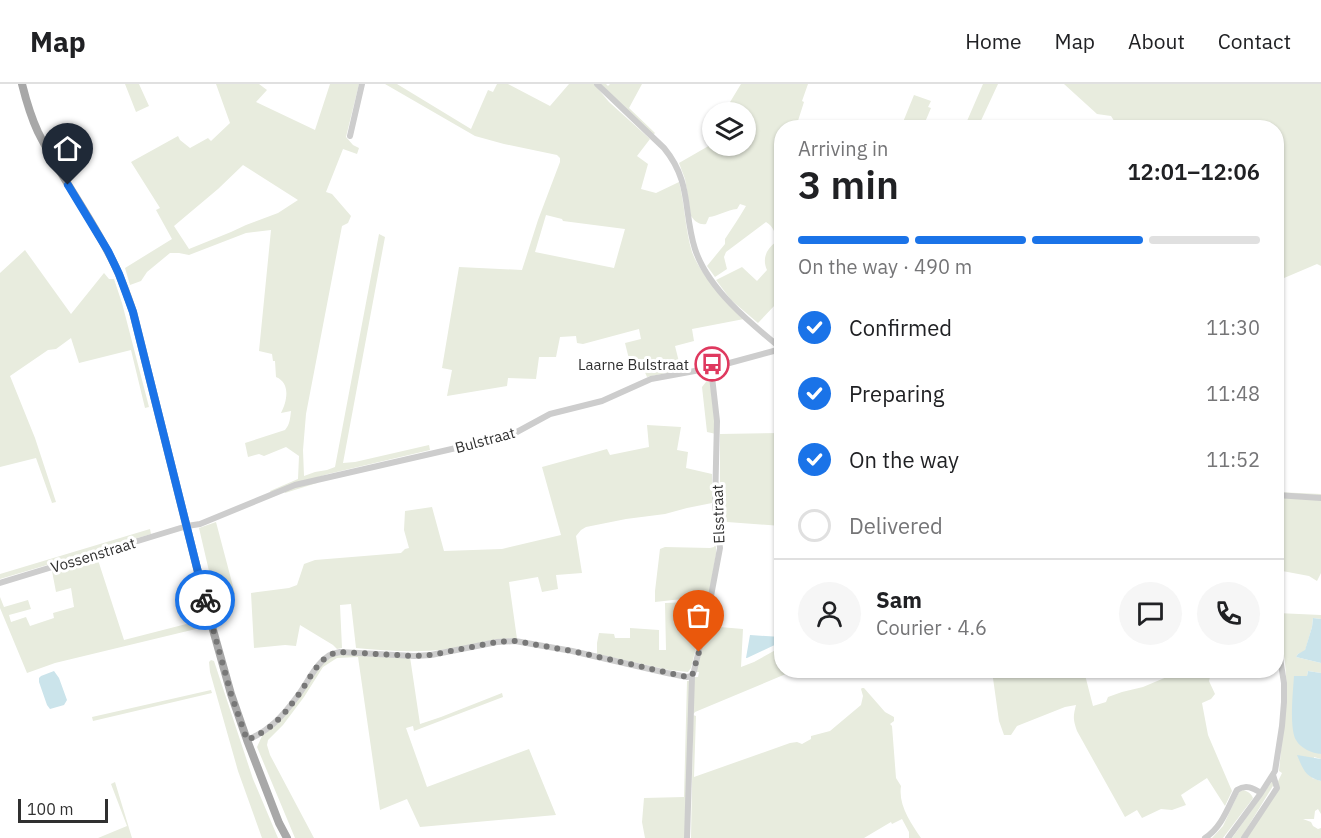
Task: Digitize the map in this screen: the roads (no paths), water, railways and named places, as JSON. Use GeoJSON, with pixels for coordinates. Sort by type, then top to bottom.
{"type":"FeatureCollection","features":[{"type":"Feature","properties":{"kind":"main road"},"geometry":{"type":"LineString","coordinates":[[22,84],[37,130],[108,251],[133,312],[231,694],[279,823],[287,838]]}},
{"type":"Feature","properties":{"kind":"street"},"geometry":{"type":"LineString","coordinates":[[350,136],[362,84]]}},
{"type":"Feature","properties":{"kind":"street"},"geometry":{"type":"LineString","coordinates":[[597,84],[673,159],[684,184],[691,235],[701,264],[731,304],[774,343]]}},
{"type":"Feature","properties":{"kind":"street","name":"Bulstraat"},"geometry":{"type":"LineString","coordinates":[[187,526],[200,524],[295,485],[504,437],[550,414],[602,401],[645,381],[711,368],[774,351]]}},
{"type":"Feature","properties":{"kind":"street","name":"Elsstraat"},"geometry":{"type":"LineString","coordinates":[[687,838],[692,676],[708,612],[720,548],[715,505],[717,421],[711,368]]}},
{"type":"Feature","properties":{"kind":"street"},"geometry":{"type":"LineString","coordinates":[[1284,496],[1321,498]]}},
{"type":"Feature","properties":{"kind":"street","name":"Vossenstraat"},"geometry":{"type":"LineString","coordinates":[[0,583],[187,526]]}},
{"type":"Feature","properties":{"kind":"street"},"geometry":{"type":"LineString","coordinates":[[247,740],[261,734],[279,719],[324,660],[331,654],[340,652],[431,655],[497,642],[515,641],[572,651],[667,674],[692,676]]}},
{"type":"Feature","properties":{"kind":"street"},"geometry":{"type":"LineString","coordinates":[[1228,838],[1273,774],[1284,702],[1283,678]]}},
{"type":"Feature","properties":{"kind":"street"},"geometry":{"type":"LineString","coordinates":[[1244,838],[1277,788],[1273,774]]}},
{"type":"Feature","properties":{"kind":"street"},"geometry":{"type":"LineString","coordinates":[[1205,838],[1220,823],[1237,790],[1247,787],[1261,793]]}},
{"type":"Feature","properties":{"kind":"water"},"geometry":{"type":"Polygon","coordinates":[[[1313,618],[1321,619],[1321,663],[1296,657],[1305,650],[1313,618]]]}},
{"type":"Feature","properties":{"kind":"water"},"geometry":{"type":"Polygon","coordinates":[[[750,635],[774,637],[774,645],[746,658],[750,635]]]}},
{"type":"Feature","properties":{"kind":"water"},"geometry":{"type":"Polygon","coordinates":[[[54,671],[67,700],[64,705],[50,709],[39,678],[54,671]]]}},
{"type":"Feature","properties":{"kind":"water"},"geometry":{"type":"Polygon","coordinates":[[[1308,671],[1321,673],[1321,754],[1310,752],[1301,746],[1294,734],[1292,709],[1294,676],[1307,676],[1308,671]]]}},
{"type":"Feature","properties":{"kind":"water"},"geometry":{"type":"Polygon","coordinates":[[[1297,755],[1321,759],[1321,781],[1308,775],[1297,755]]]}},
{"type":"Feature","properties":{"kind":"place","name":"Laarne Bulstraat"},"geometry":{"type":"Point","coordinates":[712,364]}}]}
